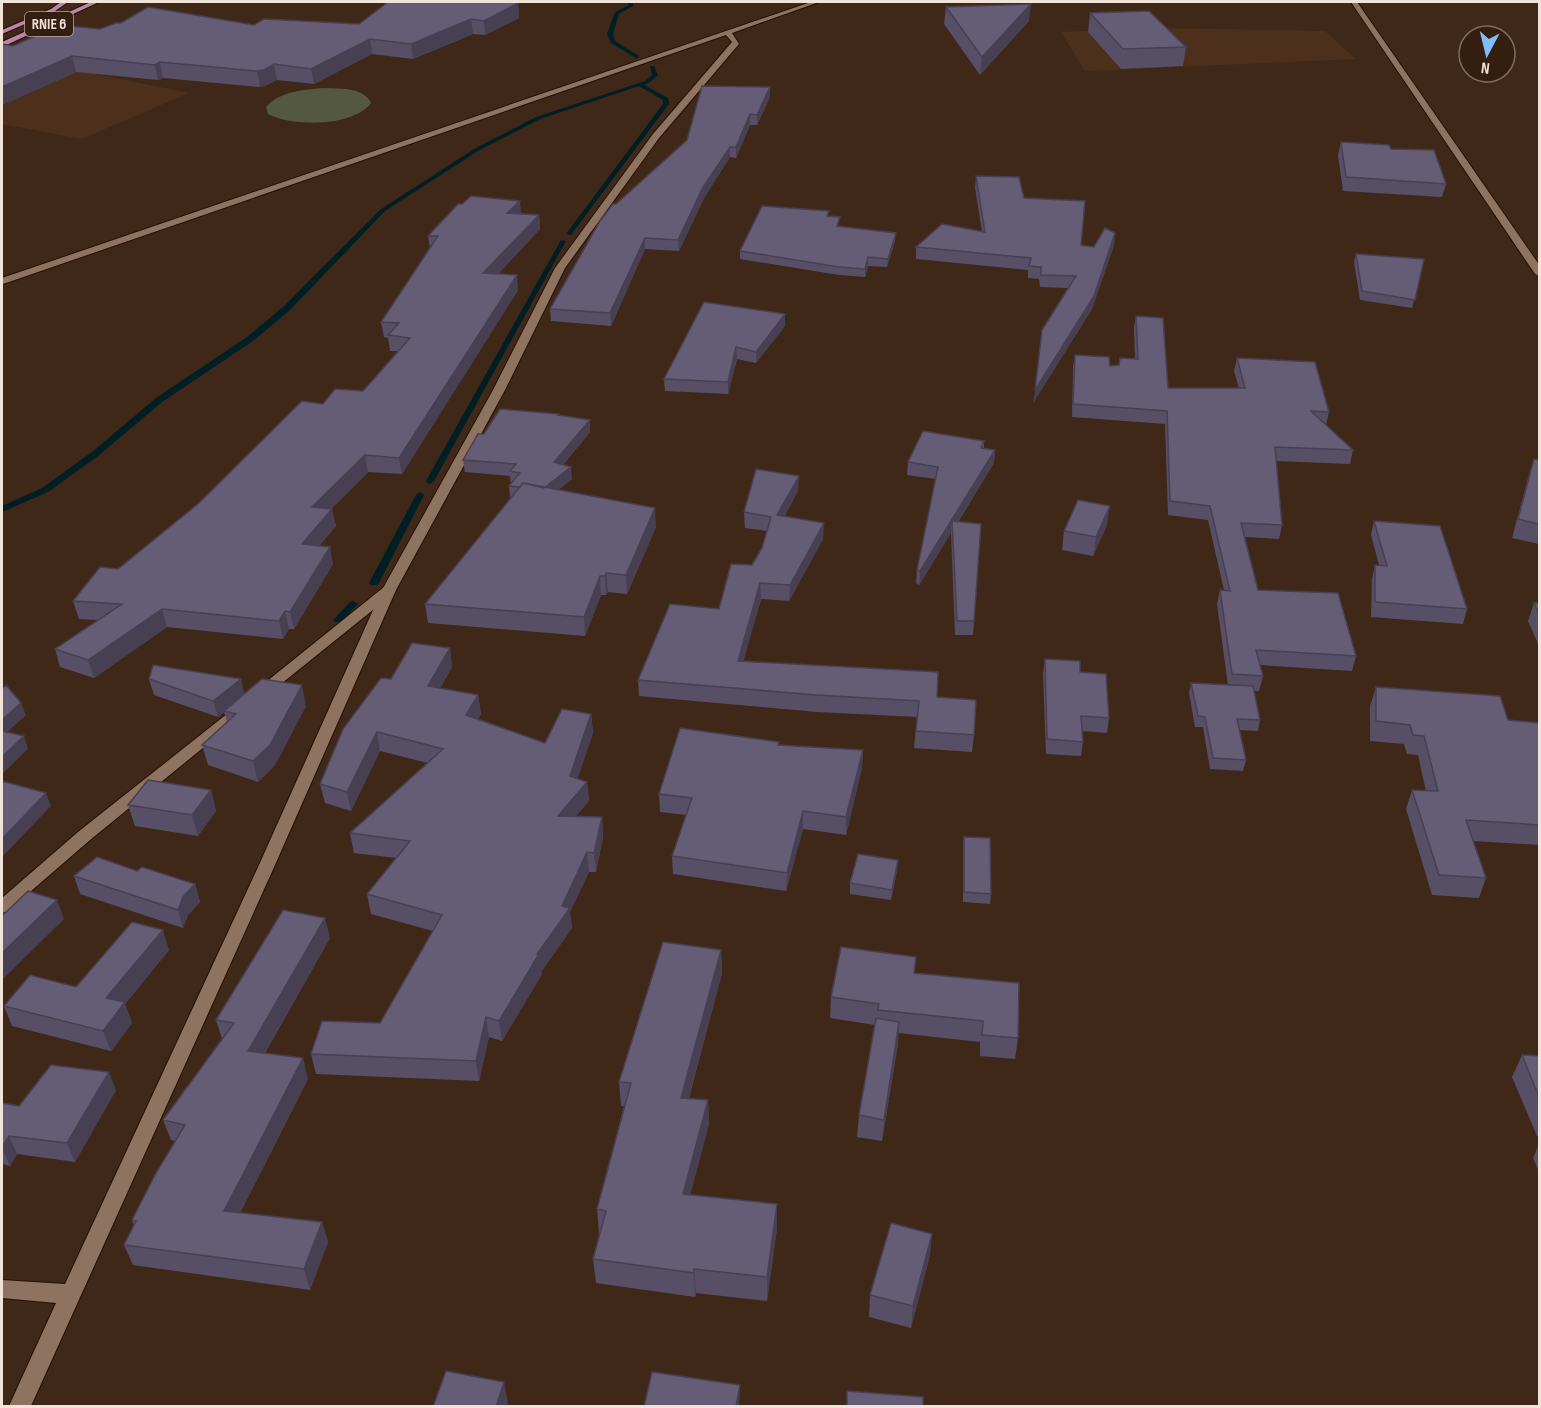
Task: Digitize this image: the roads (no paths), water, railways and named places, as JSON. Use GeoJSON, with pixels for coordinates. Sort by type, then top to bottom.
{"type":"FeatureCollection","features":[{"type":"Feature","properties":{"kind":"main road","name":"RNIE 6"},"geometry":{"type":"LineString","coordinates":[[2,32],[53,10],[65,2]]}},
{"type":"Feature","properties":{"kind":"main road","name":"RNIE 6"},"geometry":{"type":"LineString","coordinates":[[2,45],[96,2]]}},
{"type":"Feature","properties":{"kind":"street"},"geometry":{"type":"LineString","coordinates":[[2,281],[366,154],[816,2]]}},
{"type":"Feature","properties":{"kind":"street"},"geometry":{"type":"LineString","coordinates":[[1354,2],[1539,273]]}},
{"type":"Feature","properties":{"kind":"street"},"geometry":{"type":"LineString","coordinates":[[20,1407],[389,590],[499,390],[560,268],[656,136],[736,42],[728,33]]}},
{"type":"Feature","properties":{"kind":"street"},"geometry":{"type":"LineString","coordinates":[[2,907],[84,836],[389,590]]}},
{"type":"Feature","properties":{"kind":"street"},"geometry":{"type":"LineString","coordinates":[[2,1289],[72,1294]]}},
{"type":"Feature","properties":{"kind":"waterway"},"geometry":{"type":"LineString","coordinates":[[628,2],[631,2],[631,6],[617,13],[610,34],[613,42],[637,57]]}},
{"type":"Feature","properties":{"kind":"waterway"},"geometry":{"type":"LineString","coordinates":[[640,84],[655,75],[652,67]]}},
{"type":"Feature","properties":{"kind":"waterway"},"geometry":{"type":"LineString","coordinates":[[2,509],[45,490],[95,454],[159,400],[250,339],[287,308],[383,210],[476,150],[538,118],[640,84]]}},
{"type":"Feature","properties":{"kind":"waterway"},"geometry":{"type":"LineString","coordinates":[[569,234],[666,104],[666,99],[640,84]]}},
{"type":"Feature","properties":{"kind":"waterway"},"geometry":{"type":"LineString","coordinates":[[430,481],[563,241]]}},
{"type":"Feature","properties":{"kind":"waterway"},"geometry":{"type":"LineString","coordinates":[[374,583],[420,495]]}},
{"type":"Feature","properties":{"kind":"waterway"},"geometry":{"type":"LineString","coordinates":[[338,620],[353,604]]}}]}
